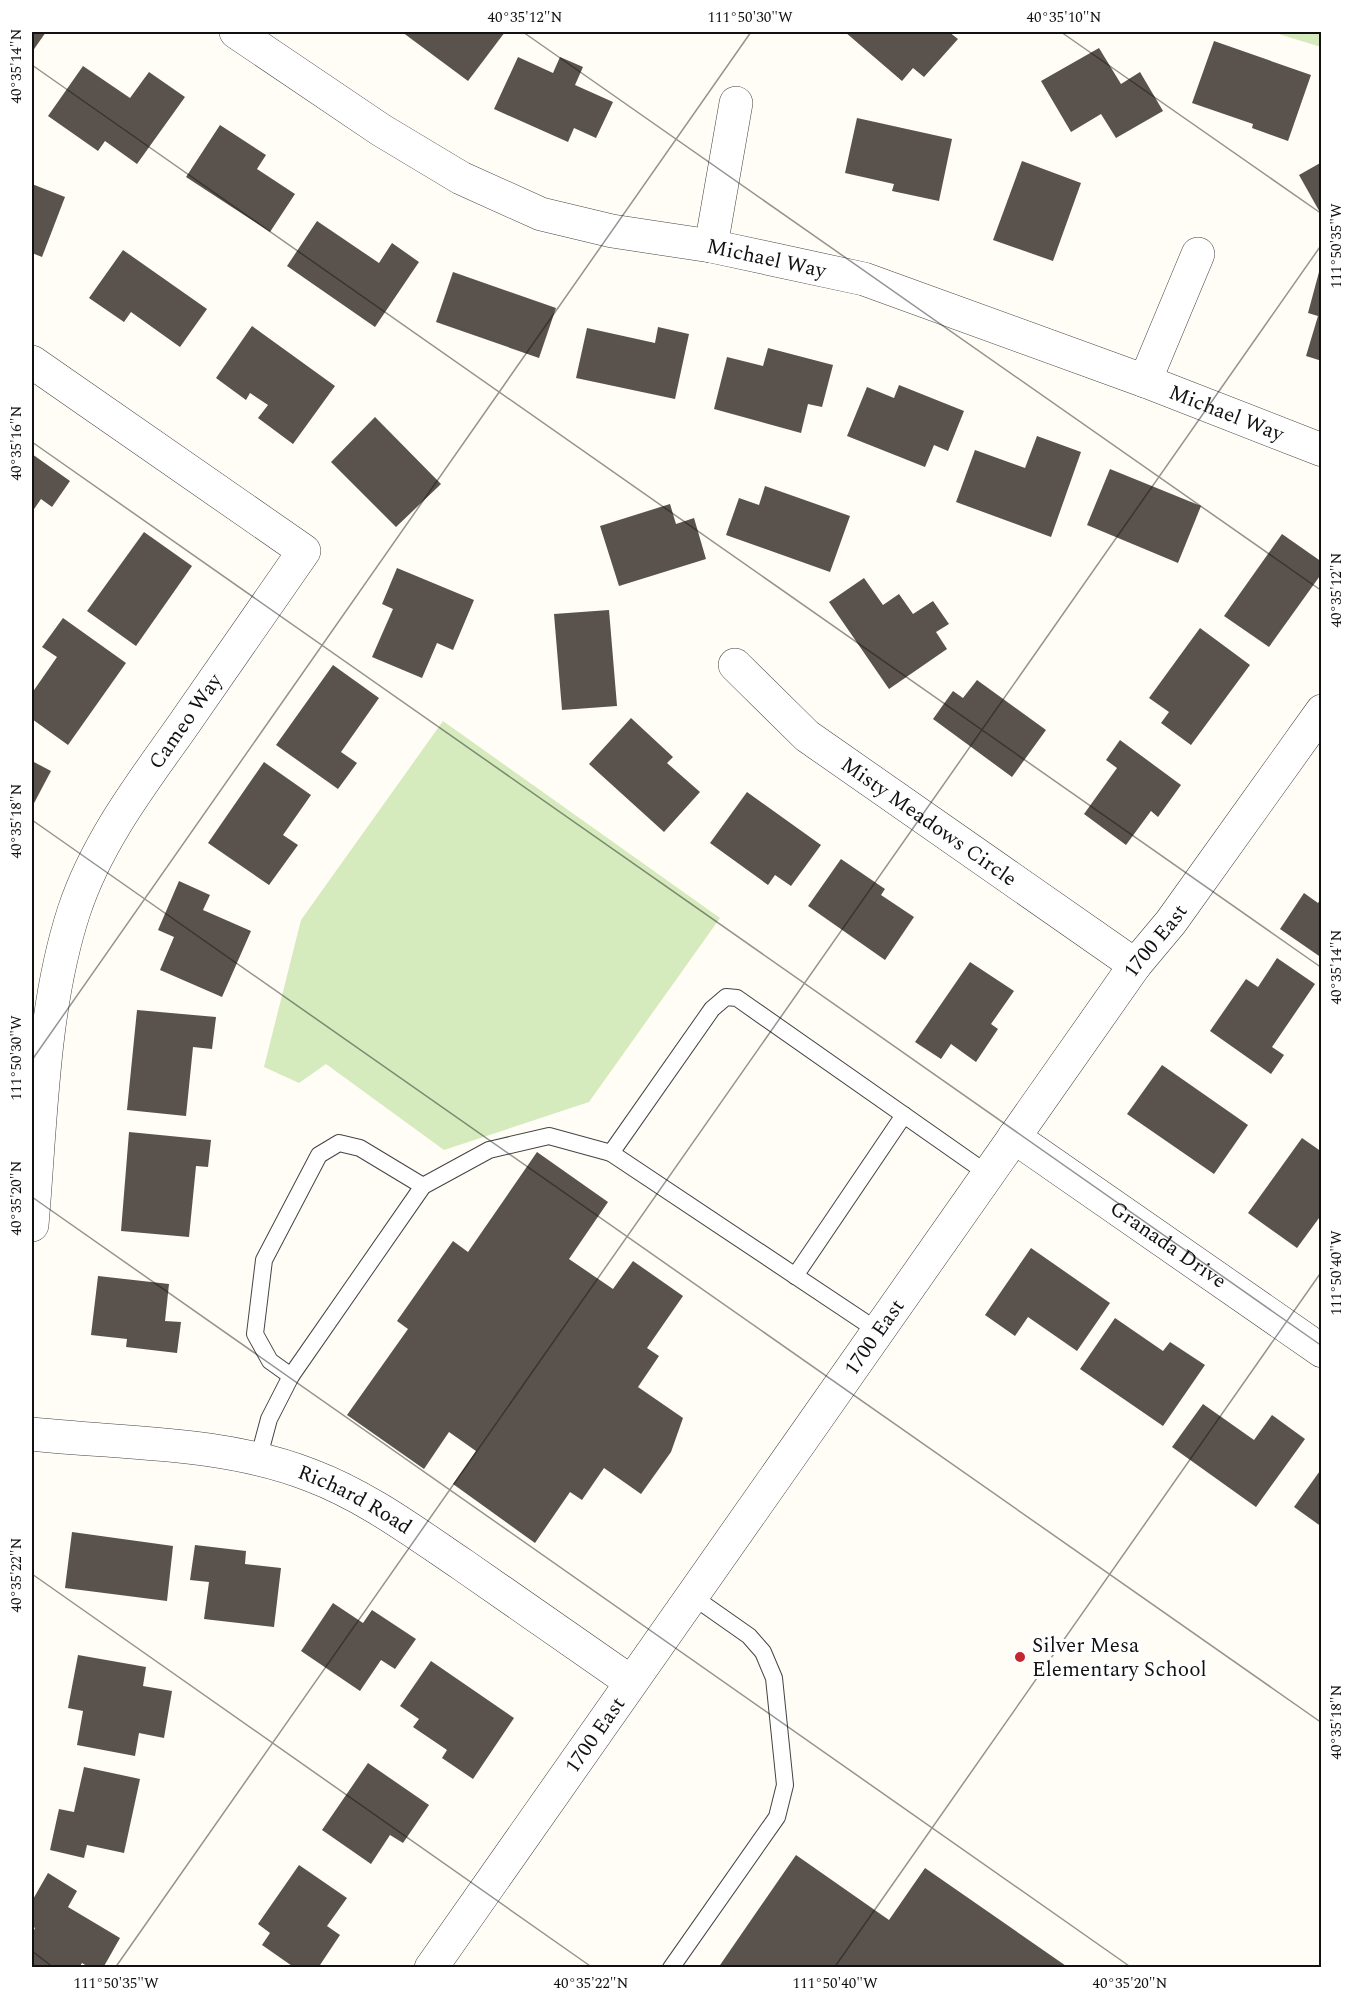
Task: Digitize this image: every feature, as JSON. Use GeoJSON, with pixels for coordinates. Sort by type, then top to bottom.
{"type":"FeatureCollection","features":[{"type":"Feature","properties":{"kind":"street","name":"Michael Way"},"geometry":{"type":"LineString","coordinates":[[236,32],[381,130],[461,178],[541,214],[612,231],[711,246],[864,279],[1145,381],[1322,450]]}},
{"type":"Feature","properties":{"kind":"street"},"geometry":{"type":"LineString","coordinates":[[711,246],[736,103]]}},
{"type":"Feature","properties":{"kind":"street"},"geometry":{"type":"LineString","coordinates":[[1145,381],[1198,254]]}},
{"type":"Feature","properties":{"kind":"street","name":"Cameo Way"},"geometry":{"type":"LineString","coordinates":[[32,362],[304,551],[133,795],[99,850],[74,909],[57,971],[50,1023],[32,1226]]}},
{"type":"Feature","properties":{"kind":"street","name":"Misty Meadows Circle"},"geometry":{"type":"LineString","coordinates":[[735,665],[807,736],[1135,965]]}},
{"type":"Feature","properties":{"kind":"street","name":"1700 East"},"geometry":{"type":"LineString","coordinates":[[431,1968],[1135,965],[1171,922],[1322,711]]}},
{"type":"Feature","properties":{"kind":"street","name":"Granada Drive"},"geometry":{"type":"LineString","coordinates":[[1014,1137],[1321,1351]]}},
{"type":"Feature","properties":{"kind":"street","name":"Richard Road"},"geometry":{"type":"LineString","coordinates":[[32,1434],[201,1450],[258,1460],[309,1474],[351,1493],[400,1522],[631,1682]]}},
{"type":"Feature","properties":{"kind":"lane"},"geometry":{"type":"LineString","coordinates":[[611,1153],[712,1009],[726,997],[737,998],[988,1174]]}},
{"type":"Feature","properties":{"kind":"lane"},"geometry":{"type":"LineString","coordinates":[[795,1276],[904,1115]]}},
{"type":"Feature","properties":{"kind":"lane"},"geometry":{"type":"LineString","coordinates":[[258,1460],[269,1419],[291,1376],[423,1186],[489,1150],[549,1136],[611,1153],[878,1331]]}},
{"type":"Feature","properties":{"kind":"lane"},"geometry":{"type":"LineString","coordinates":[[291,1376],[270,1361],[255,1334],[264,1260],[319,1155],[339,1143],[360,1148],[423,1186]]}},
{"type":"Feature","properties":{"kind":"lane"},"geometry":{"type":"LineString","coordinates":[[671,1968],[777,1817],[785,1785],[774,1678],[763,1652],[749,1636],[692,1596]]}},
{"type":"Feature","properties":{"kind":"green space"},"geometry":{"type":"Polygon","coordinates":[[[1272,32],[1321,32],[1321,47],[1272,32]]]}},
{"type":"Feature","properties":{"kind":"green space"},"geometry":{"type":"Polygon","coordinates":[[[443,721],[720,918],[589,1102],[444,1150],[326,1064],[299,1083],[264,1067],[301,920],[443,721]]]}},
{"type":"Feature","properties":{"kind":"building"},"geometry":{"type":"Polygon","coordinates":[[[32,32],[46,32],[32,52],[32,32]]]}},
{"type":"Feature","properties":{"kind":"building"},"geometry":{"type":"Polygon","coordinates":[[[402,32],[505,32],[468,81],[402,32]]]}},
{"type":"Feature","properties":{"kind":"building"},"geometry":{"type":"Polygon","coordinates":[[[845,32],[949,32],[958,39],[924,77],[913,68],[902,81],[845,32]]]}},
{"type":"Feature","properties":{"kind":"building"},"geometry":{"type":"Polygon","coordinates":[[[1214,41],[1311,75],[1288,141],[1252,128],[1253,124],[1192,103],[1214,41]]]}},
{"type":"Feature","properties":{"kind":"building"},"geometry":{"type":"Polygon","coordinates":[[[1099,48],[1121,84],[1140,72],[1163,111],[1116,138],[1101,114],[1071,132],[1041,81],[1099,48]]]}},
{"type":"Feature","properties":{"kind":"building"},"geometry":{"type":"Polygon","coordinates":[[[518,57],[553,73],[560,57],[583,67],[575,85],[613,102],[596,138],[574,128],[568,142],[494,109],[518,57]]]}},
{"type":"Feature","properties":{"kind":"building"},"geometry":{"type":"Polygon","coordinates":[[[83,66],[130,98],[149,72],[185,97],[137,164],[105,141],[98,151],[48,116],[83,66]]]}},
{"type":"Feature","properties":{"kind":"building"},"geometry":{"type":"Polygon","coordinates":[[[857,118],[952,139],[939,201],[892,191],[894,184],[845,173],[857,118]]]}},
{"type":"Feature","properties":{"kind":"building"},"geometry":{"type":"Polygon","coordinates":[[[220,125],[266,155],[257,169],[295,194],[270,232],[186,177],[220,125]]]}},
{"type":"Feature","properties":{"kind":"building"},"geometry":{"type":"Polygon","coordinates":[[[1022,161],[1081,183],[1053,261],[993,240],[1022,161]]]}},
{"type":"Feature","properties":{"kind":"building"},"geometry":{"type":"Polygon","coordinates":[[[1322,162],[1322,216],[1299,175],[1322,162]]]}},
{"type":"Feature","properties":{"kind":"building"},"geometry":{"type":"Polygon","coordinates":[[[32,184],[65,197],[42,257],[32,253],[32,184]]]}},
{"type":"Feature","properties":{"kind":"building"},"geometry":{"type":"Polygon","coordinates":[[[317,221],[379,263],[392,243],[419,262],[375,327],[287,266],[317,221]]]}},
{"type":"Feature","properties":{"kind":"building"},"geometry":{"type":"Polygon","coordinates":[[[123,250],[207,309],[180,347],[131,312],[124,322],[89,298],[123,250]]]}},
{"type":"Feature","properties":{"kind":"building"},"geometry":{"type":"Polygon","coordinates":[[[453,272],[556,308],[539,358],[436,322],[453,272]]]}},
{"type":"Feature","properties":{"kind":"building"},"geometry":{"type":"Polygon","coordinates":[[[1319,272],[1322,273],[1322,361],[1306,356],[1318,316],[1308,313],[1319,272]]]}},
{"type":"Feature","properties":{"kind":"building"},"geometry":{"type":"Polygon","coordinates":[[[252,326],[335,386],[293,444],[258,418],[268,405],[250,393],[246,400],[216,378],[252,326]]]}},
{"type":"Feature","properties":{"kind":"building"},"geometry":{"type":"Polygon","coordinates":[[[658,327],[689,334],[675,399],[576,378],[587,328],[655,343],[658,327]]]}},
{"type":"Feature","properties":{"kind":"building"},"geometry":{"type":"Polygon","coordinates":[[[768,348],[833,365],[822,407],[808,404],[801,433],[714,409],[727,357],[763,366],[768,348]]]}},
{"type":"Feature","properties":{"kind":"building"},"geometry":{"type":"Polygon","coordinates":[[[899,385],[964,411],[948,451],[934,445],[925,467],[847,436],[867,387],[894,398],[899,385]]]}},
{"type":"Feature","properties":{"kind":"building"},"geometry":{"type":"Polygon","coordinates":[[[375,417],[441,484],[396,527],[331,462],[375,417]]]}},
{"type":"Feature","properties":{"kind":"building"},"geometry":{"type":"Polygon","coordinates":[[[1037,436],[1081,452],[1051,537],[956,502],[975,450],[1025,468],[1037,436]]]}},
{"type":"Feature","properties":{"kind":"building"},"geometry":{"type":"Polygon","coordinates":[[[32,454],[70,481],[52,507],[41,499],[32,512],[32,454]]]}},
{"type":"Feature","properties":{"kind":"building"},"geometry":{"type":"Polygon","coordinates":[[[1110,469],[1201,506],[1178,563],[1087,525],[1110,469]]]}},
{"type":"Feature","properties":{"kind":"building"},"geometry":{"type":"Polygon","coordinates":[[[765,486],[850,516],[830,572],[726,535],[739,498],[759,505],[765,486]]]}},
{"type":"Feature","properties":{"kind":"building"},"geometry":{"type":"Polygon","coordinates":[[[670,504],[676,524],[694,518],[706,559],[619,586],[600,526],[670,504]]]}},
{"type":"Feature","properties":{"kind":"building"},"geometry":{"type":"Polygon","coordinates":[[[144,532],[192,566],[136,646],[87,611],[144,532]]]}},
{"type":"Feature","properties":{"kind":"building"},"geometry":{"type":"Polygon","coordinates":[[[1282,534],[1322,562],[1322,573],[1269,647],[1224,616],[1282,534]]]}},
{"type":"Feature","properties":{"kind":"building"},"geometry":{"type":"Polygon","coordinates":[[[397,568],[474,600],[453,650],[437,643],[422,678],[372,657],[393,609],[382,604],[397,568]]]}},
{"type":"Feature","properties":{"kind":"building"},"geometry":{"type":"Polygon","coordinates":[[[864,578],[883,605],[899,594],[913,614],[933,601],[949,624],[936,632],[947,649],[889,689],[829,602],[864,578]]]}},
{"type":"Feature","properties":{"kind":"building"},"geometry":{"type":"Polygon","coordinates":[[[609,610],[617,706],[562,710],[554,614],[609,610]]]}},
{"type":"Feature","properties":{"kind":"building"},"geometry":{"type":"Polygon","coordinates":[[[63,618],[126,663],[68,745],[32,719],[32,693],[57,657],[42,647],[63,618]]]}},
{"type":"Feature","properties":{"kind":"building"},"geometry":{"type":"Polygon","coordinates":[[[1200,628],[1250,665],[1191,745],[1161,723],[1169,712],[1149,698],[1200,628]]]}},
{"type":"Feature","properties":{"kind":"building"},"geometry":{"type":"Polygon","coordinates":[[[333,665],[379,698],[341,752],[357,763],[338,789],[276,745],[333,665]]]}},
{"type":"Feature","properties":{"kind":"building"},"geometry":{"type":"Polygon","coordinates":[[[977,680],[1046,730],[1012,777],[933,719],[953,691],[963,698],[977,680]]]}},
{"type":"Feature","properties":{"kind":"building"},"geometry":{"type":"Polygon","coordinates":[[[631,718],[673,757],[667,763],[700,792],[664,832],[589,764],[631,718]]]}},
{"type":"Feature","properties":{"kind":"building"},"geometry":{"type":"Polygon","coordinates":[[[1120,740],[1181,785],[1158,817],[1151,811],[1126,845],[1084,814],[1117,768],[1106,760],[1120,740]]]}},
{"type":"Feature","properties":{"kind":"building"},"geometry":{"type":"Polygon","coordinates":[[[32,761],[51,771],[32,807],[32,761]]]}},
{"type":"Feature","properties":{"kind":"building"},"geometry":{"type":"Polygon","coordinates":[[[264,762],[311,795],[283,835],[298,845],[269,885],[208,843],[264,762]]]}},
{"type":"Feature","properties":{"kind":"building"},"geometry":{"type":"Polygon","coordinates":[[[747,792],[821,845],[791,886],[775,875],[768,885],[710,843],[747,792]]]}},
{"type":"Feature","properties":{"kind":"building"},"geometry":{"type":"Polygon","coordinates":[[[841,859],[885,889],[881,895],[914,917],[885,960],[808,906],[841,859]]]}},
{"type":"Feature","properties":{"kind":"building"},"geometry":{"type":"Polygon","coordinates":[[[179,881],[210,895],[203,910],[251,931],[222,997],[160,970],[174,937],[158,930],[179,881]]]}},
{"type":"Feature","properties":{"kind":"building"},"geometry":{"type":"Polygon","coordinates":[[[1304,893],[1318,903],[1322,897],[1322,958],[1280,929],[1304,893]]]}},
{"type":"Feature","properties":{"kind":"building"},"geometry":{"type":"Polygon","coordinates":[[[1277,958],[1315,984],[1272,1047],[1284,1055],[1271,1074],[1210,1031],[1246,979],[1258,987],[1277,958]]]}},
{"type":"Feature","properties":{"kind":"building"},"geometry":{"type":"Polygon","coordinates":[[[970,962],[1014,991],[991,1024],[998,1029],[976,1062],[951,1044],[941,1059],[915,1042],[970,962]]]}},
{"type":"Feature","properties":{"kind":"building"},"geometry":{"type":"Polygon","coordinates":[[[137,1010],[216,1017],[212,1049],[193,1047],[186,1116],[127,1110],[137,1010]]]}},
{"type":"Feature","properties":{"kind":"building"},"geometry":{"type":"Polygon","coordinates":[[[1162,1065],[1248,1125],[1214,1174],[1127,1114],[1162,1065]]]}},
{"type":"Feature","properties":{"kind":"building"},"geometry":{"type":"Polygon","coordinates":[[[129,1132],[211,1140],[208,1167],[196,1166],[189,1237],[121,1231],[129,1132]]]}},
{"type":"Feature","properties":{"kind":"building"},"geometry":{"type":"Polygon","coordinates":[[[1302,1138],[1322,1152],[1322,1214],[1297,1248],[1248,1213],[1302,1138]]]}},
{"type":"Feature","properties":{"kind":"building"},"geometry":{"type":"Polygon","coordinates":[[[537,1152],[608,1202],[569,1259],[613,1289],[633,1261],[683,1296],[647,1348],[659,1356],[638,1387],[683,1418],[671,1452],[641,1494],[604,1468],[582,1500],[570,1492],[535,1543],[453,1484],[476,1451],[449,1432],[424,1469],[347,1415],[408,1329],[397,1321],[453,1241],[468,1252],[537,1152]]]}},
{"type":"Feature","properties":{"kind":"building"},"geometry":{"type":"Polygon","coordinates":[[[1031,1248],[1110,1303],[1077,1351],[1028,1317],[1015,1336],[985,1315],[1031,1248]]]}},
{"type":"Feature","properties":{"kind":"building"},"geometry":{"type":"Polygon","coordinates":[[[98,1276],[169,1284],[165,1321],[181,1322],[177,1353],[126,1347],[127,1339],[91,1335],[98,1276]]]}},
{"type":"Feature","properties":{"kind":"building"},"geometry":{"type":"Polygon","coordinates":[[[1115,1318],[1163,1351],[1170,1342],[1205,1365],[1163,1426],[1080,1369],[1115,1318]]]}},
{"type":"Feature","properties":{"kind":"building"},"geometry":{"type":"Polygon","coordinates":[[[1203,1404],[1254,1440],[1272,1415],[1305,1439],[1256,1507],[1172,1447],[1203,1404]]]}},
{"type":"Feature","properties":{"kind":"building"},"geometry":{"type":"Polygon","coordinates":[[[1322,1468],[1322,1527],[1294,1507],[1322,1468]]]}},
{"type":"Feature","properties":{"kind":"building"},"geometry":{"type":"Polygon","coordinates":[[[72,1532],[173,1546],[167,1601],[65,1588],[72,1532]]]}},
{"type":"Feature","properties":{"kind":"building"},"geometry":{"type":"Polygon","coordinates":[[[195,1545],[246,1551],[245,1564],[281,1568],[274,1627],[204,1619],[209,1582],[190,1580],[195,1545]]]}},
{"type":"Feature","properties":{"kind":"building"},"geometry":{"type":"Polygon","coordinates":[[[333,1603],[363,1623],[372,1610],[416,1639],[395,1669],[381,1660],[360,1691],[301,1651],[333,1603]]]}},
{"type":"Feature","properties":{"kind":"building"},"geometry":{"type":"Polygon","coordinates":[[[78,1655],[146,1667],[143,1686],[172,1691],[164,1738],[139,1733],[135,1756],[77,1745],[83,1711],[68,1708],[78,1655]]]}},
{"type":"Feature","properties":{"kind":"building"},"geometry":{"type":"Polygon","coordinates":[[[431,1661],[514,1718],[473,1779],[442,1758],[447,1750],[413,1727],[419,1719],[400,1706],[431,1661]]]}},
{"type":"Feature","properties":{"kind":"building"},"geometry":{"type":"Polygon","coordinates":[[[368,1763],[429,1805],[403,1843],[390,1835],[371,1864],[322,1830],[368,1763]]]}},
{"type":"Feature","properties":{"kind":"building"},"geometry":{"type":"Polygon","coordinates":[[[84,1767],[140,1779],[124,1853],[87,1845],[84,1858],[50,1850],[59,1809],[74,1812],[84,1767]]]}},
{"type":"Feature","properties":{"kind":"building"},"geometry":{"type":"Polygon","coordinates":[[[796,1855],[889,1920],[925,1868],[1069,1968],[718,1968],[796,1855]]]}},
{"type":"Feature","properties":{"kind":"building"},"geometry":{"type":"Polygon","coordinates":[[[299,1865],[347,1898],[327,1926],[340,1935],[318,1968],[295,1968],[262,1945],[270,1933],[258,1924],[299,1865]]]}},
{"type":"Feature","properties":{"kind":"building"},"geometry":{"type":"Polygon","coordinates":[[[48,1873],[77,1891],[68,1907],[120,1938],[103,1968],[90,1968],[82,1963],[79,1968],[35,1968],[32,1966],[32,1934],[35,1928],[32,1926],[32,1901],[48,1873]]]}},
{"type":"Feature","properties":{"kind":"place","name":"Silver Mesa Elementary School"},"geometry":{"type":"Point","coordinates":[1020,1657]}}]}
